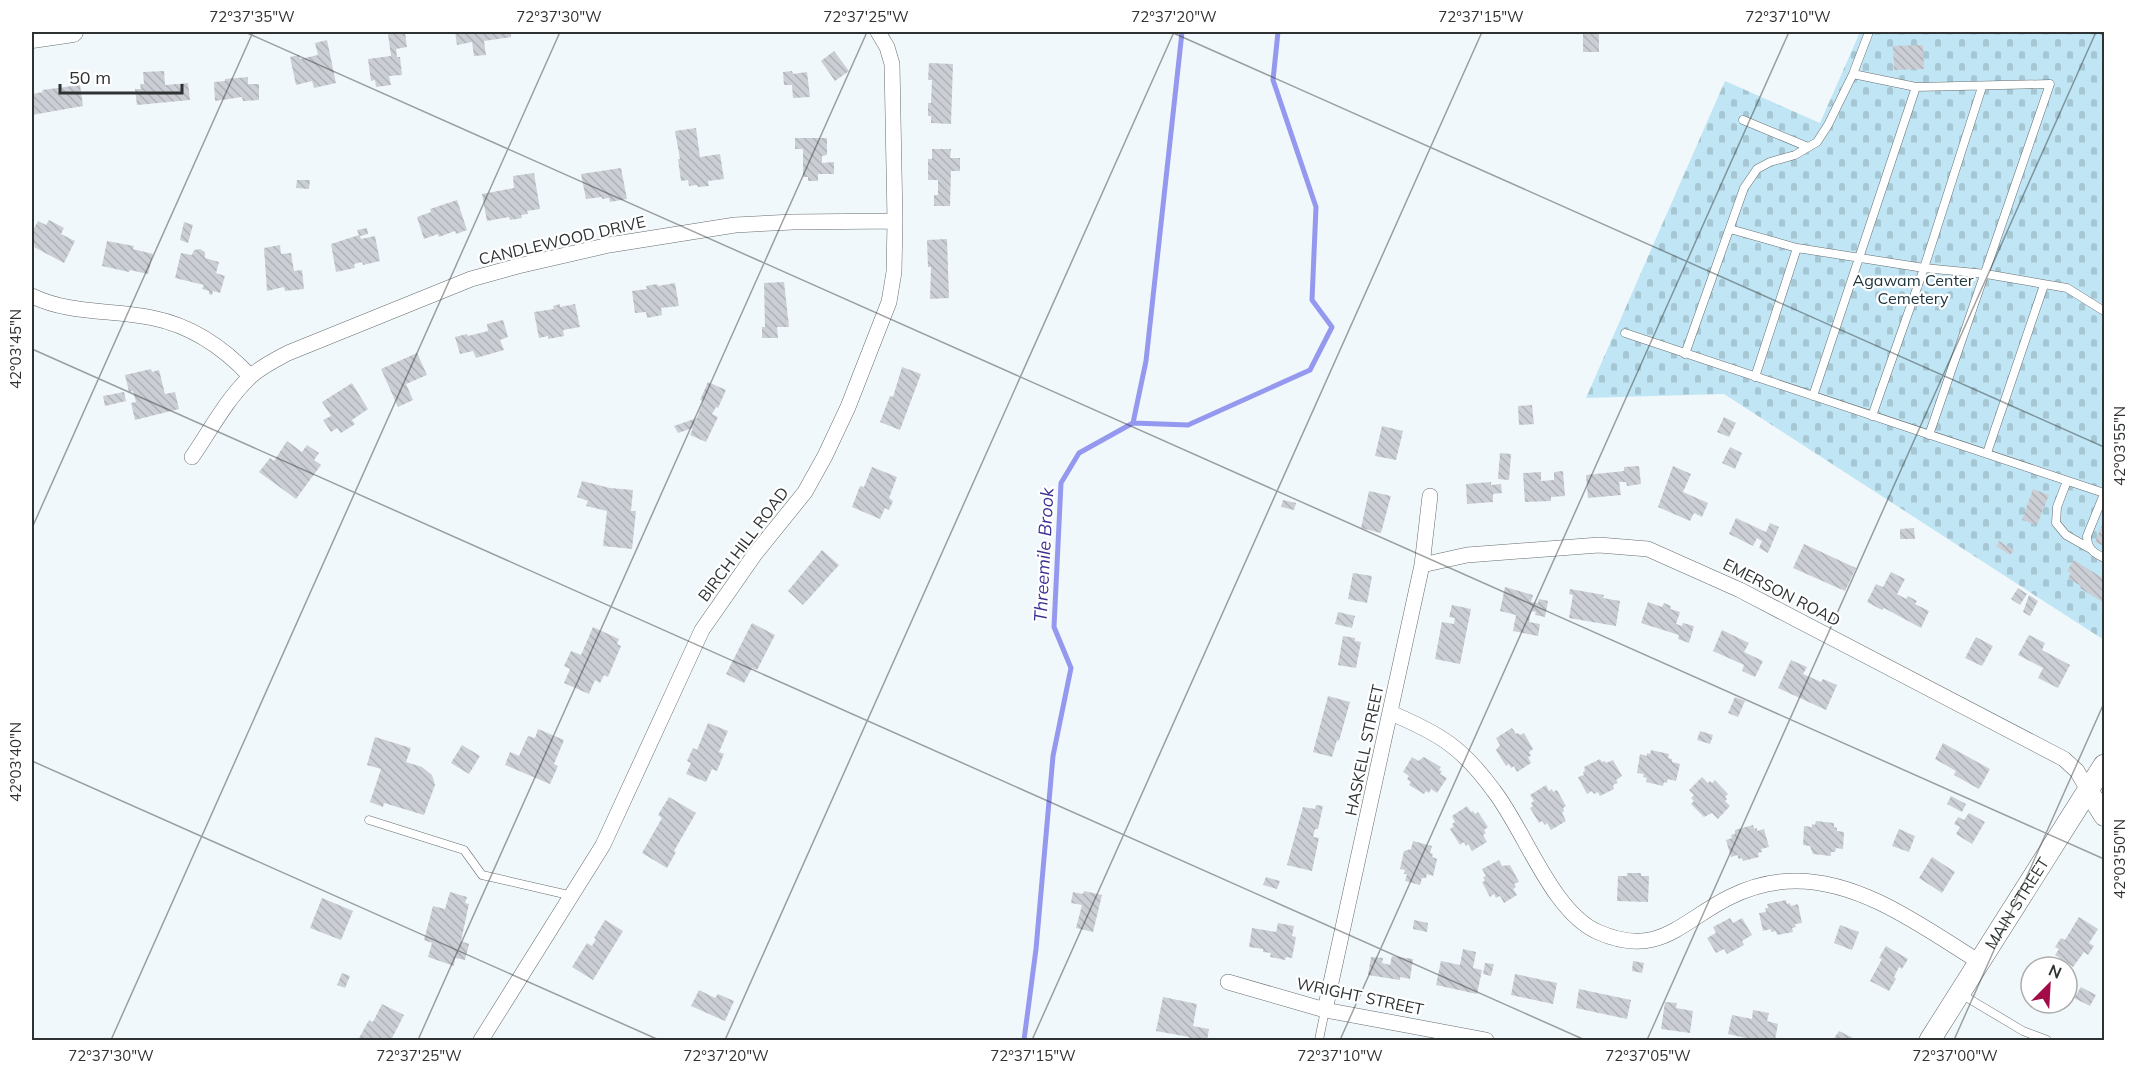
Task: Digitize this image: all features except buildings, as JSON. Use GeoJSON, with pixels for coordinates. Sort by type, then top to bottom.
{"type":"FeatureCollection","features":[{"type":"Feature","properties":{"kind":"main road","name":"MAIN STREET"},"geometry":{"type":"LineString","coordinates":[[1930,1041],[2104,765]]}},
{"type":"Feature","properties":{"kind":"street"},"geometry":{"type":"LineString","coordinates":[[32,38],[73,32]]}},
{"type":"Feature","properties":{"kind":"street","name":"BIRCH HILL ROAD"},"geometry":{"type":"LineString","coordinates":[[481,1041],[603,845],[702,630],[755,554],[805,492],[848,407],[889,302],[894,272],[892,64],[887,47],[878,32]]}},
{"type":"Feature","properties":{"kind":"street","name":"CANDLEWOOD DRIVE"},"geometry":{"type":"LineString","coordinates":[[192,458],[250,376],[288,353],[471,279],[609,245],[715,227],[774,222],[895,221]]}},
{"type":"Feature","properties":{"kind":"street"},"geometry":{"type":"LineString","coordinates":[[32,296],[61,308],[169,322],[204,338],[221,349],[250,376]]}},
{"type":"Feature","properties":{"kind":"street","name":"HASKELL STREET"},"geometry":{"type":"LineString","coordinates":[[1325,1010],[1422,565],[1430,496]]}},
{"type":"Feature","properties":{"kind":"street","name":"EMERSON ROAD"},"geometry":{"type":"LineString","coordinates":[[1422,565],[1467,555],[1599,545],[1648,549],[1740,590],[2064,759],[2077,771],[2088,790]]}},
{"type":"Feature","properties":{"kind":"street"},"geometry":{"type":"LineString","coordinates":[[1391,713],[1445,739],[1470,762],[1494,789],[1560,900],[1576,917],[1598,932],[1635,941],[1654,940],[1684,926],[1730,897],[1744,891],[1785,882],[1814,882],[1837,886],[1865,896],[1918,924],[1981,963]]}},
{"type":"Feature","properties":{"kind":"street"},"geometry":{"type":"LineString","coordinates":[[2088,790],[2104,816]]}},
{"type":"Feature","properties":{"kind":"street","name":"WRIGHT STREET"},"geometry":{"type":"LineString","coordinates":[[1228,982],[1325,1010],[1486,1041]]}},
{"type":"Feature","properties":{"kind":"lane"},"geometry":{"type":"LineString","coordinates":[[1685,354],[1744,188],[1757,170],[1770,162],[1795,155],[1817,142],[1853,74],[1869,32]]}},
{"type":"Feature","properties":{"kind":"lane"},"geometry":{"type":"LineString","coordinates":[[1853,74],[1916,87],[2050,84],[1929,435]]}},
{"type":"Feature","properties":{"kind":"lane"},"geometry":{"type":"LineString","coordinates":[[1813,396],[1916,87]]}},
{"type":"Feature","properties":{"kind":"lane"},"geometry":{"type":"LineString","coordinates":[[1872,416],[1924,268],[1982,87]]}},
{"type":"Feature","properties":{"kind":"lane"},"geometry":{"type":"LineString","coordinates":[[1743,120],[1808,147]]}},
{"type":"Feature","properties":{"kind":"lane"},"geometry":{"type":"LineString","coordinates":[[1730,229],[1797,248],[1924,268],[1986,274],[2067,288],[2104,311]]}},
{"type":"Feature","properties":{"kind":"lane"},"geometry":{"type":"LineString","coordinates":[[1755,377],[1797,248]]}},
{"type":"Feature","properties":{"kind":"lane"},"geometry":{"type":"LineString","coordinates":[[1987,453],[2044,285]]}},
{"type":"Feature","properties":{"kind":"lane"},"geometry":{"type":"LineString","coordinates":[[1625,333],[2104,494],[2087,536],[2089,548]]}},
{"type":"Feature","properties":{"kind":"lane"},"geometry":{"type":"LineString","coordinates":[[2067,480],[2057,507],[2056,523],[2066,535],[2104,558]]}},
{"type":"Feature","properties":{"kind":"lane"},"geometry":{"type":"LineString","coordinates":[[369,820],[464,850],[482,875],[573,896]]}},
{"type":"Feature","properties":{"kind":"lane"},"geometry":{"type":"LineString","coordinates":[[1960,993],[2023,1031],[2047,1041]]}},
{"type":"Feature","properties":{"kind":"lane"},"geometry":{"type":"LineString","coordinates":[[1319,1041],[1325,1010]]}},
{"type":"Feature","properties":{"kind":"green space","name":"Agawam Center Cemetery"},"geometry":{"type":"Polygon","coordinates":[[[1860,32],[2104,32],[2104,640],[1724,394],[1586,398],[1725,81],[1820,123],[1860,32]]]}},
{"type":"Feature","properties":{"kind":"waterway","name":"Threemile Brook"},"geometry":{"type":"LineString","coordinates":[[1024,1040],[1036,949],[1053,756],[1071,668],[1054,627],[1061,483],[1079,453],[1133,423],[1146,361],[1182,32]]}},
{"type":"Feature","properties":{"kind":"waterway"},"geometry":{"type":"LineString","coordinates":[[1133,423],[1188,425],[1310,370],[1332,327],[1312,300],[1316,207],[1273,80],[1278,32]]}}]}
